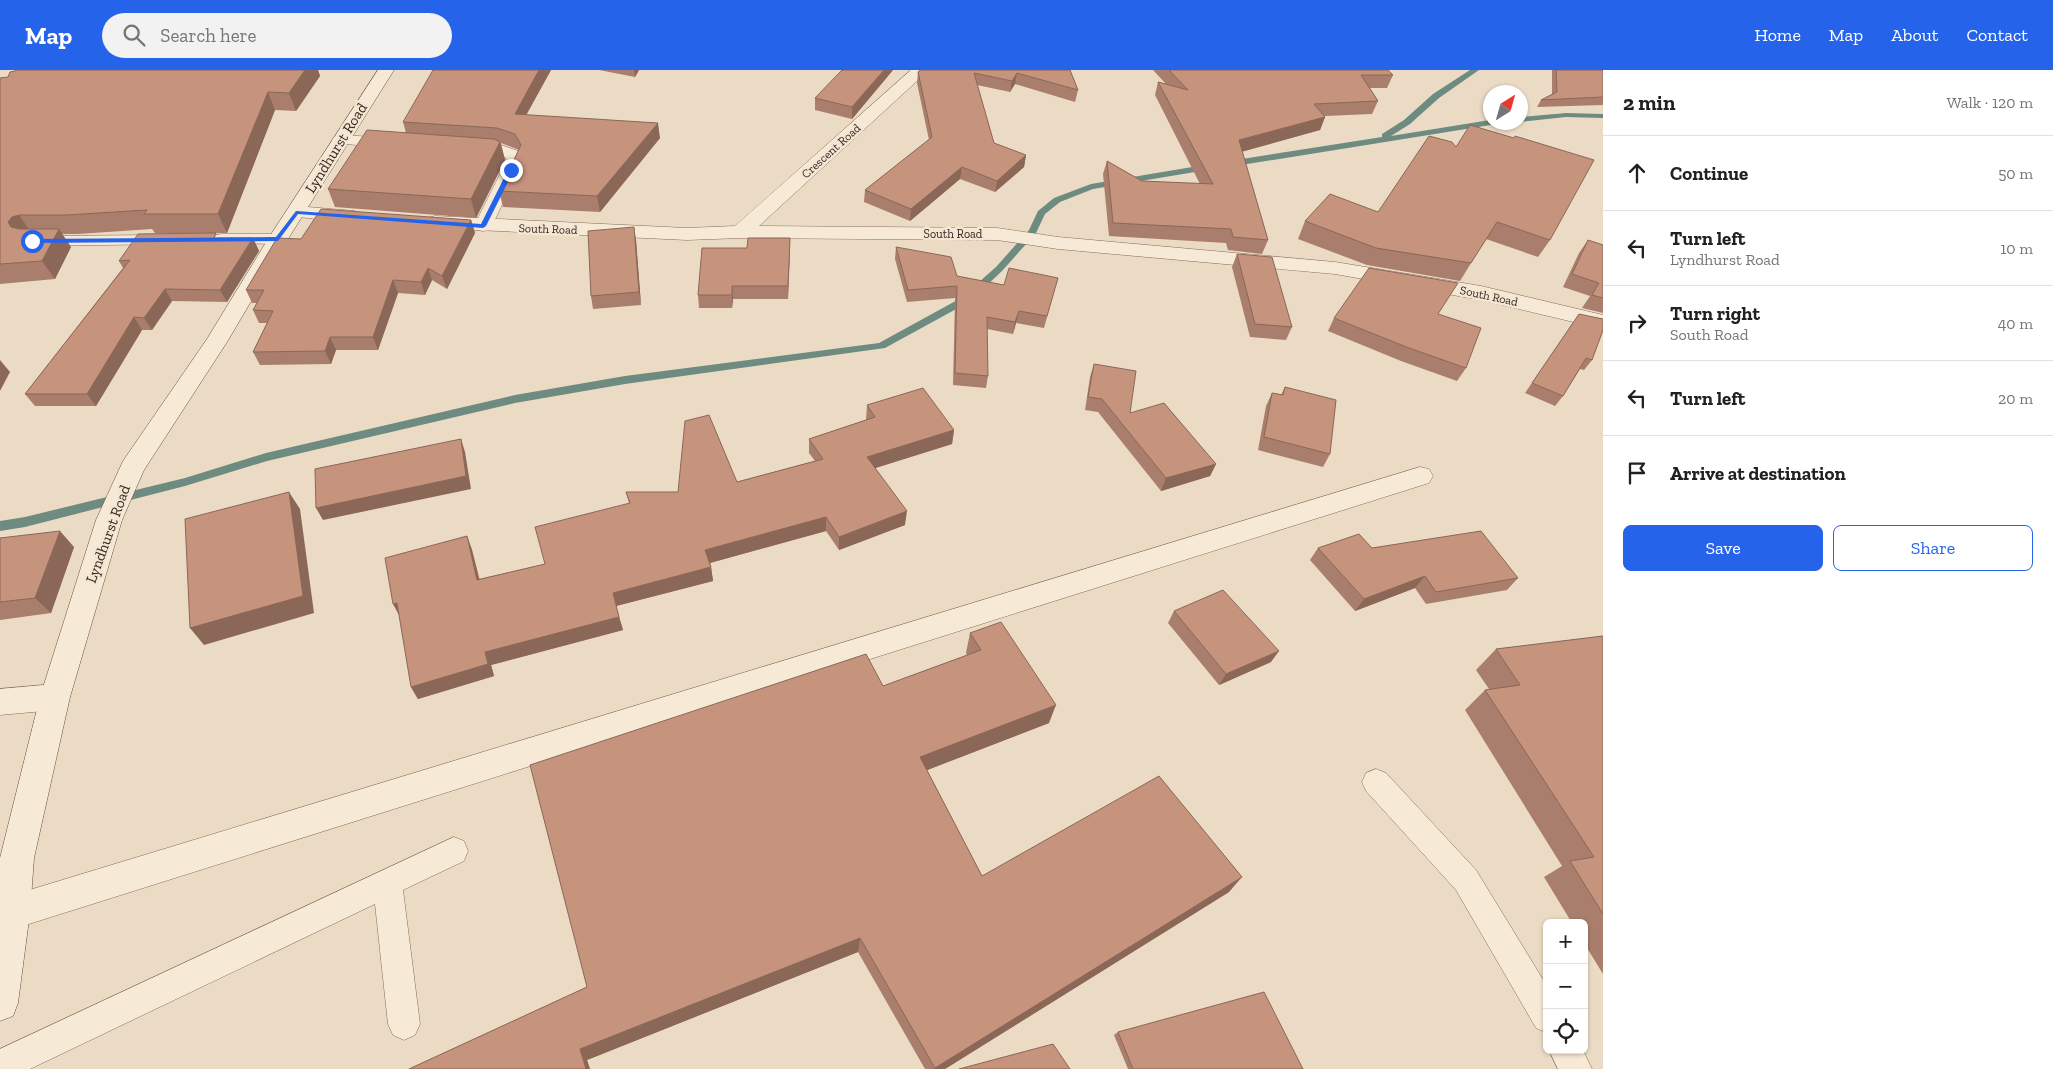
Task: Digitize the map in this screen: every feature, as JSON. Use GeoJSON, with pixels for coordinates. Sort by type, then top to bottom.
{"type":"FeatureCollection","features":[{"type":"Feature","properties":{"kind":"street","name":"Lyndhurst Road"},"geometry":{"type":"LineString","coordinates":[[0,1003],[13,912],[8,860],[109,520],[132,468],[216,342],[278,239],[386,70]]}},
{"type":"Feature","properties":{"kind":"street","name":"Crescent Road"},"geometry":{"type":"LineString","coordinates":[[740,232],[921,70]]}},
{"type":"Feature","properties":{"kind":"street"},"geometry":{"type":"LineString","coordinates":[[296,212],[375,218]]}},
{"type":"Feature","properties":{"kind":"street","name":"South Road"},"geometry":{"type":"LineString","coordinates":[[414,221],[483,226],[686,234],[740,232],[997,234],[1058,243],[1335,268],[1481,293],[1603,322]]}},
{"type":"Feature","properties":{"kind":"street"},"geometry":{"type":"LineString","coordinates":[[13,912],[1420,476]]}},
{"type":"Feature","properties":{"kind":"street"},"geometry":{"type":"LineString","coordinates":[[0,702],[55,697]]}},
{"type":"Feature","properties":{"kind":"lane"},"geometry":{"type":"LineString","coordinates":[[340,140],[408,144]]}},
{"type":"Feature","properties":{"kind":"lane"},"geometry":{"type":"LineString","coordinates":[[454,147],[500,150],[512,154],[515,160],[483,226]]}},
{"type":"Feature","properties":{"kind":"lane"},"geometry":{"type":"LineString","coordinates":[[209,240],[278,239]]}},
{"type":"Feature","properties":{"kind":"lane"},"geometry":{"type":"LineString","coordinates":[[32,241],[179,240]]}},
{"type":"Feature","properties":{"kind":"lane"},"geometry":{"type":"LineString","coordinates":[[1376,782],[1466,880],[1543,1010]]}},
{"type":"Feature","properties":{"kind":"lane"},"geometry":{"type":"LineString","coordinates":[[0,1066],[454,851]]}},
{"type":"Feature","properties":{"kind":"lane"},"geometry":{"type":"LineString","coordinates":[[387,883],[404,1024]]}},
{"type":"Feature","properties":{"kind":"lane"},"geometry":{"type":"LineString","coordinates":[[1568,1054],[1576,1069]]}},
{"type":"Feature","properties":{"kind":"building"},"geometry":{"type":"Polygon","coordinates":[[[16,70],[305,70],[289,93],[268,92],[218,214],[144,214],[147,210],[66,215],[19,215],[12,217],[8,222],[11,227],[19,229],[59,229],[42,261],[0,264],[0,78],[8,77],[10,72],[16,70]]]}},
{"type":"Feature","properties":{"kind":"building"},"geometry":{"type":"Polygon","coordinates":[[[433,70],[539,70],[515,114],[658,123],[597,196],[499,191],[521,145],[515,134],[497,128],[403,122],[433,70]]]}},
{"type":"Feature","properties":{"kind":"building"},"geometry":{"type":"Polygon","coordinates":[[[842,70],[884,70],[852,107],[815,98],[842,70]]]}},
{"type":"Feature","properties":{"kind":"building"},"geometry":{"type":"Polygon","coordinates":[[[920,70],[1070,70],[1078,90],[1017,73],[1012,81],[974,73],[994,143],[1026,155],[997,181],[962,167],[911,209],[865,190],[932,137],[918,72],[920,70]]]}},
{"type":"Feature","properties":{"kind":"building"},"geometry":{"type":"Polygon","coordinates":[[[1169,70],[1388,70],[1393,75],[1361,75],[1378,101],[1314,104],[1325,117],[1239,140],[1268,240],[1233,237],[1231,229],[1113,223],[1107,161],[1142,181],[1213,184],[1158,82],[1188,90],[1169,70]]]}},
{"type":"Feature","properties":{"kind":"building"},"geometry":{"type":"Polygon","coordinates":[[[1556,70],[1603,70],[1603,97],[1541,100],[1557,92],[1556,70]]]}},
{"type":"Feature","properties":{"kind":"building"},"geometry":{"type":"Polygon","coordinates":[[[1470,125],[1514,138],[1515,136],[1594,160],[1550,240],[1497,222],[1471,263],[1376,248],[1305,221],[1330,194],[1378,212],[1429,136],[1452,142],[1456,147],[1470,125]]]}},
{"type":"Feature","properties":{"kind":"building"},"geometry":{"type":"Polygon","coordinates":[[[367,130],[494,139],[500,142],[471,199],[328,189],[367,130]]]}},
{"type":"Feature","properties":{"kind":"building"},"geometry":{"type":"Polygon","coordinates":[[[321,209],[471,220],[442,276],[428,268],[421,282],[393,280],[373,337],[330,337],[325,351],[253,352],[273,311],[253,310],[264,290],[246,290],[277,238],[301,239],[321,209]]]}},
{"type":"Feature","properties":{"kind":"building"},"geometry":{"type":"Polygon","coordinates":[[[634,227],[639,292],[591,296],[588,231],[634,227]]]}},
{"type":"Feature","properties":{"kind":"building"},"geometry":{"type":"Polygon","coordinates":[[[216,233],[214,238],[253,238],[220,290],[165,289],[144,318],[134,317],[87,394],[25,394],[130,260],[119,261],[138,234],[216,233]]]}},
{"type":"Feature","properties":{"kind":"building"},"geometry":{"type":"Polygon","coordinates":[[[748,238],[790,238],[788,286],[732,286],[732,295],[698,295],[702,248],[747,248],[748,238]]]}},
{"type":"Feature","properties":{"kind":"building"},"geometry":{"type":"Polygon","coordinates":[[[1588,240],[1603,245],[1603,298],[1592,295],[1599,283],[1572,274],[1588,240]]]}},
{"type":"Feature","properties":{"kind":"building"},"geometry":{"type":"Polygon","coordinates":[[[896,247],[951,257],[957,276],[1004,285],[1009,268],[1058,278],[1047,316],[1019,311],[1015,322],[987,317],[988,376],[955,373],[957,286],[908,290],[896,247]]]}},
{"type":"Feature","properties":{"kind":"building"},"geometry":{"type":"Polygon","coordinates":[[[1237,254],[1272,257],[1292,327],[1255,324],[1237,254]]]}},
{"type":"Feature","properties":{"kind":"building"},"geometry":{"type":"Polygon","coordinates":[[[1369,268],[1458,283],[1438,314],[1481,328],[1466,368],[1334,318],[1369,268]]]}},
{"type":"Feature","properties":{"kind":"building"},"geometry":{"type":"Polygon","coordinates":[[[1579,314],[1603,319],[1603,330],[1592,360],[1586,358],[1563,396],[1532,383],[1579,314]]]}},
{"type":"Feature","properties":{"kind":"building"},"geometry":{"type":"Polygon","coordinates":[[[1094,364],[1136,371],[1130,413],[1164,403],[1216,464],[1166,478],[1102,399],[1088,397],[1094,364]]]}},
{"type":"Feature","properties":{"kind":"building"},"geometry":{"type":"Polygon","coordinates":[[[1285,387],[1336,400],[1330,454],[1264,437],[1272,393],[1283,395],[1285,387]]]}},
{"type":"Feature","properties":{"kind":"building"},"geometry":{"type":"Polygon","coordinates":[[[923,388],[954,430],[867,457],[907,511],[839,537],[826,517],[705,550],[711,567],[613,593],[619,617],[485,652],[488,664],[411,687],[397,603],[393,604],[385,558],[467,536],[477,580],[545,564],[535,527],[630,503],[626,492],[678,492],[685,421],[709,415],[737,482],[823,459],[809,439],[875,417],[867,405],[923,388]]]}},
{"type":"Feature","properties":{"kind":"building"},"geometry":{"type":"Polygon","coordinates":[[[461,439],[466,476],[316,508],[315,469],[461,439]]]}},
{"type":"Feature","properties":{"kind":"building"},"geometry":{"type":"Polygon","coordinates":[[[289,492],[303,596],[190,628],[185,519],[289,492]]]}},
{"type":"Feature","properties":{"kind":"building"},"geometry":{"type":"Polygon","coordinates":[[[60,531],[35,598],[0,602],[0,538],[60,531]]]}},
{"type":"Feature","properties":{"kind":"building"},"geometry":{"type":"Polygon","coordinates":[[[1481,531],[1518,578],[1436,592],[1425,576],[1364,599],[1318,548],[1359,534],[1372,548],[1481,531]]]}},
{"type":"Feature","properties":{"kind":"building"},"geometry":{"type":"Polygon","coordinates":[[[1223,590],[1279,651],[1226,674],[1174,611],[1223,590]]]}},
{"type":"Feature","properties":{"kind":"building"},"geometry":{"type":"Polygon","coordinates":[[[1001,622],[1056,705],[920,757],[982,876],[1159,776],[1242,877],[935,1068],[860,938],[580,1049],[586,1069],[409,1069],[587,987],[530,765],[866,654],[883,686],[981,650],[970,633],[1001,622]]]}},
{"type":"Feature","properties":{"kind":"building"},"geometry":{"type":"Polygon","coordinates":[[[1603,636],[1603,914],[1570,861],[1594,857],[1485,690],[1520,685],[1496,649],[1603,636]]]}},
{"type":"Feature","properties":{"kind":"building"},"geometry":{"type":"Polygon","coordinates":[[[1264,992],[1303,1069],[1133,1069],[1118,1032],[1264,992]]]}},
{"type":"Feature","properties":{"kind":"building"},"geometry":{"type":"Polygon","coordinates":[[[1053,1044],[1070,1069],[959,1069],[1053,1044]]]}},
{"type":"Feature","properties":{"kind":"waterway"},"geometry":{"type":"LineString","coordinates":[[1385,136],[1407,122],[1436,96],[1475,70]]}},
{"type":"Feature","properties":{"kind":"waterway"},"geometry":{"type":"LineString","coordinates":[[1528,119],[1566,115],[1603,116]]}},
{"type":"Feature","properties":{"kind":"waterway"},"geometry":{"type":"LineString","coordinates":[[1229,164],[1483,124]]}},
{"type":"Feature","properties":{"kind":"waterway"},"geometry":{"type":"LineString","coordinates":[[0,526],[25,522],[185,482],[266,457],[515,399],[625,380],[881,346],[965,300],[999,269],[1033,231],[1041,213],[1057,200],[1091,187],[1210,167]]}},
{"type":"Feature","properties":{"kind":"route"},"geometry":{"type":"LineString","coordinates":[[32,241],[278,239],[296,212],[483,226],[511,170]]}}]}
